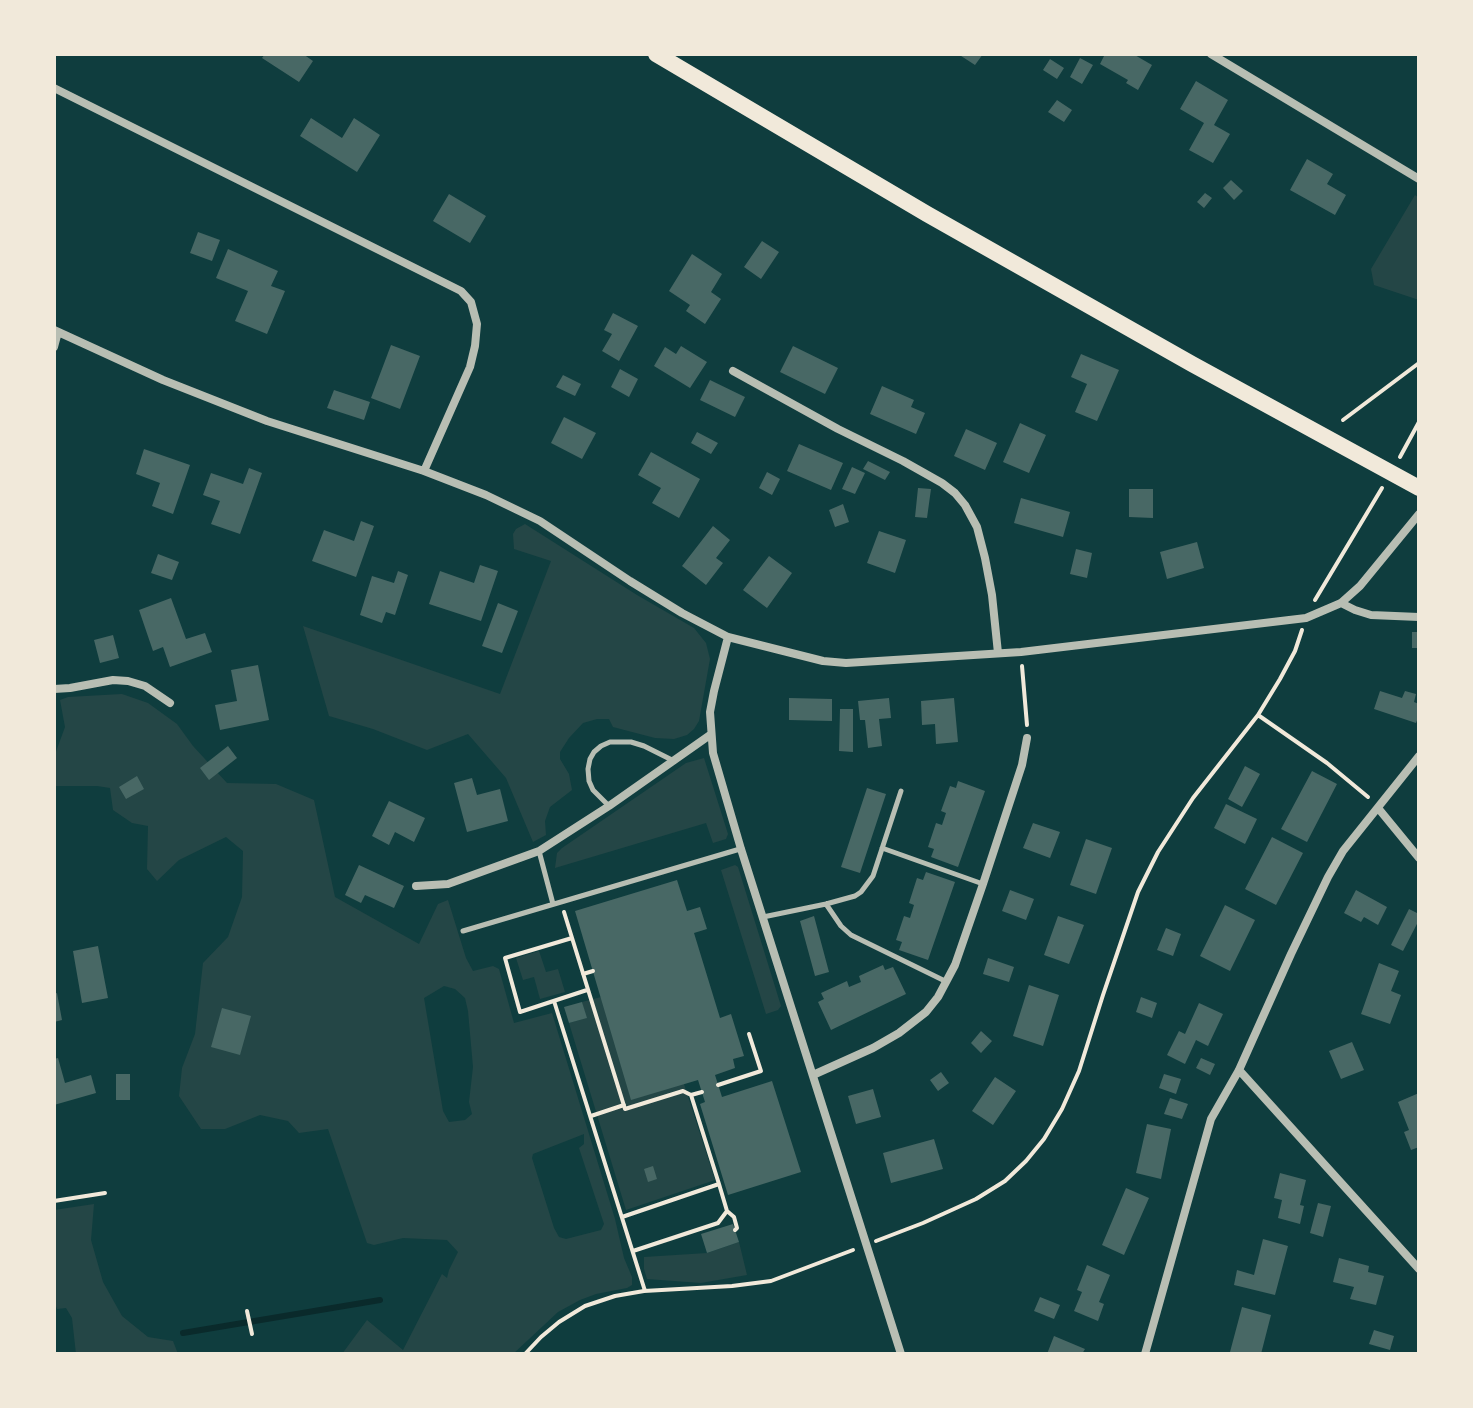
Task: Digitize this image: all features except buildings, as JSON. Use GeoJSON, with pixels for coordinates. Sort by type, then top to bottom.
{"type":"FeatureCollection","features":[{"type":"Feature","properties":{"kind":"highway"},"geometry":{"type":"LineString","coordinates":[[656,54],[927,214],[1419,488]]}},
{"type":"Feature","properties":{"kind":"street"},"geometry":{"type":"LineString","coordinates":[[1211,54],[1419,179]]}},
{"type":"Feature","properties":{"kind":"street"},"geometry":{"type":"LineString","coordinates":[[54,88],[461,291],[471,302],[477,324],[475,346],[470,367],[424,471]]}},
{"type":"Feature","properties":{"kind":"street"},"geometry":{"type":"LineString","coordinates":[[54,347],[56,331],[163,380],[267,421],[424,471],[486,495],[540,521],[656,597],[728,637],[823,661],[846,663],[1021,652],[1306,618],[1341,603],[1360,586],[1419,514]]}},
{"type":"Feature","properties":{"kind":"street"},"geometry":{"type":"LineString","coordinates":[[733,371],[903,461],[955,493],[965,505],[980,537],[992,595],[998,653]]}},
{"type":"Feature","properties":{"kind":"street"},"geometry":{"type":"LineString","coordinates":[[1341,603],[1371,615],[1419,617]]}},
{"type":"Feature","properties":{"kind":"street"},"geometry":{"type":"LineString","coordinates":[[728,637],[710,712],[713,753],[901,1354]]}},
{"type":"Feature","properties":{"kind":"street"},"geometry":{"type":"LineString","coordinates":[[54,689],[113,680],[128,681],[145,686],[170,703]]}},
{"type":"Feature","properties":{"kind":"street"},"geometry":{"type":"LineString","coordinates":[[416,886],[448,884],[539,851],[710,735]]}},
{"type":"Feature","properties":{"kind":"street"},"geometry":{"type":"LineString","coordinates":[[813,1075],[899,1033],[926,1012],[947,982],[983,884],[1022,765],[1027,738]]}},
{"type":"Feature","properties":{"kind":"street"},"geometry":{"type":"LineString","coordinates":[[1145,1354],[1211,1119],[1239,1070],[1328,877],[1343,851],[1419,756]]}},
{"type":"Feature","properties":{"kind":"street"},"geometry":{"type":"LineString","coordinates":[[1378,808],[1419,858]]}},
{"type":"Feature","properties":{"kind":"street"},"geometry":{"type":"LineString","coordinates":[[1239,1070],[1419,1269]]}},
{"type":"Feature","properties":{"kind":"lane"},"geometry":{"type":"LineString","coordinates":[[609,806],[593,790],[589,781],[590,759],[601,746],[610,742],[631,742],[672,760]]}},
{"type":"Feature","properties":{"kind":"lane"},"geometry":{"type":"LineString","coordinates":[[763,917],[826,904],[861,892],[873,876],[901,791]]}},
{"type":"Feature","properties":{"kind":"lane"},"geometry":{"type":"LineString","coordinates":[[882,848],[983,884]]}},
{"type":"Feature","properties":{"kind":"lane"},"geometry":{"type":"LineString","coordinates":[[463,931],[741,849]]}},
{"type":"Feature","properties":{"kind":"lane"},"geometry":{"type":"LineString","coordinates":[[539,851],[553,904]]}},
{"type":"Feature","properties":{"kind":"lane"},"geometry":{"type":"LineString","coordinates":[[826,904],[851,935],[947,982]]}},
{"type":"Feature","properties":{"kind":"path"},"geometry":{"type":"LineString","coordinates":[[1343,420],[1419,363]]}},
{"type":"Feature","properties":{"kind":"path"},"geometry":{"type":"LineString","coordinates":[[1400,457],[1419,422]]}},
{"type":"Feature","properties":{"kind":"path"},"geometry":{"type":"LineString","coordinates":[[525,1354],[559,1322],[585,1306],[615,1296],[645,1291],[771,1281],[923,1223],[976,1199],[1005,1181],[1026,1161],[1062,1109],[1079,1071],[1138,892],[1158,852],[1193,798],[1258,715],[1295,651],[1306,618],[1326,580],[1383,487]]}},
{"type":"Feature","properties":{"kind":"path"},"geometry":{"type":"LineString","coordinates":[[1021,652],[1027,738]]}},
{"type":"Feature","properties":{"kind":"path"},"geometry":{"type":"LineString","coordinates":[[1258,715],[1327,763],[1378,808]]}},
{"type":"Feature","properties":{"kind":"path"},"geometry":{"type":"LineString","coordinates":[[561,902],[625,1109],[683,1091],[691,1095],[702,1092]]}},
{"type":"Feature","properties":{"kind":"path"},"geometry":{"type":"LineString","coordinates":[[572,938],[505,958],[520,1012],[587,990]]}},
{"type":"Feature","properties":{"kind":"path"},"geometry":{"type":"LineString","coordinates":[[583,974],[593,971]]}},
{"type":"Feature","properties":{"kind":"path"},"geometry":{"type":"LineString","coordinates":[[554,1001],[645,1291]]}},
{"type":"Feature","properties":{"kind":"path"},"geometry":{"type":"LineString","coordinates":[[718,1085],[761,1071],[749,1034]]}},
{"type":"Feature","properties":{"kind":"path"},"geometry":{"type":"LineString","coordinates":[[691,1095],[727,1211],[734,1217],[735,1230]]}},
{"type":"Feature","properties":{"kind":"path"},"geometry":{"type":"LineString","coordinates":[[591,1116],[624,1105]]}},
{"type":"Feature","properties":{"kind":"path"},"geometry":{"type":"LineString","coordinates":[[622,1217],[719,1184]]}},
{"type":"Feature","properties":{"kind":"path"},"geometry":{"type":"LineString","coordinates":[[54,1201],[105,1193]]}},
{"type":"Feature","properties":{"kind":"path"},"geometry":{"type":"LineString","coordinates":[[633,1251],[718,1223],[727,1211]]}},
{"type":"Feature","properties":{"kind":"path"},"geometry":{"type":"LineString","coordinates":[[247,1311],[252,1334]]}},
{"type":"Feature","properties":{"kind":"shaded area"},"geometry":{"type":"Polygon","coordinates":[[[1415,195],[1419,198],[1419,300],[1374,285],[1371,269],[1415,195]]]}},
{"type":"Feature","properties":{"kind":"shaded area"},"geometry":{"type":"Polygon","coordinates":[[[525,524],[694,628],[706,643],[710,659],[699,721],[687,735],[674,739],[655,738],[613,727],[609,719],[583,723],[560,752],[572,790],[550,807],[545,821],[546,835],[533,842],[506,778],[468,734],[427,750],[329,716],[303,626],[500,694],[551,561],[514,549],[513,534],[525,524]]]}},
{"type":"Feature","properties":{"kind":"shaded area"},"geometry":{"type":"Polygon","coordinates":[[[122,694],[148,703],[177,724],[227,783],[276,784],[314,800],[335,897],[419,944],[438,904],[448,900],[473,971],[493,966],[499,969],[514,1023],[552,1013],[632,1285],[596,1294],[558,1312],[513,1354],[342,1354],[367,1320],[403,1350],[442,1274],[447,1278],[458,1252],[447,1240],[403,1238],[374,1245],[367,1243],[328,1129],[299,1133],[288,1121],[260,1115],[225,1129],[201,1129],[179,1096],[182,1068],[195,1034],[203,963],[228,937],[242,897],[243,851],[226,837],[179,860],[157,881],[147,869],[148,826],[132,823],[113,810],[110,788],[55,786],[54,757],[65,727],[60,700],[122,694]],[[444,986],[424,998],[443,1111],[449,1122],[465,1120],[472,1114],[469,1102],[473,1067],[465,998],[455,989],[444,986]],[[584,1134],[533,1154],[532,1158],[554,1228],[559,1237],[566,1239],[601,1230],[604,1224],[579,1148],[584,1144],[584,1134]]]}},
{"type":"Feature","properties":{"kind":"shaded area"},"geometry":{"type":"Polygon","coordinates":[[[704,758],[728,834],[726,839],[713,843],[706,823],[555,868],[557,853],[562,848],[686,763],[704,758]]]}},
{"type":"Feature","properties":{"kind":"shaded area"},"geometry":{"type":"Polygon","coordinates":[[[735,865],[781,1006],[766,1014],[721,870],[735,865]]]}},
{"type":"Feature","properties":{"kind":"shaded area"},"geometry":{"type":"Polygon","coordinates":[[[539,951],[546,972],[558,969],[565,992],[540,999],[534,977],[523,980],[516,958],[539,951]]]}},
{"type":"Feature","properties":{"kind":"shaded area"},"geometry":{"type":"Polygon","coordinates":[[[601,997],[684,1084],[715,1180],[626,1210],[569,1023],[586,1018],[582,1002],[601,997]]]}},
{"type":"Feature","properties":{"kind":"shaded area"},"geometry":{"type":"Polygon","coordinates":[[[94,1204],[91,1240],[103,1282],[122,1316],[148,1337],[173,1341],[178,1354],[76,1354],[72,1318],[66,1308],[57,1309],[54,1301],[54,1210],[94,1204]]]}},
{"type":"Feature","properties":{"kind":"shaded area"},"geometry":{"type":"Polygon","coordinates":[[[739,1242],[747,1275],[701,1283],[647,1279],[644,1257],[707,1253],[739,1242]]]}},
{"type":"Feature","properties":{"kind":"waterway"},"geometry":{"type":"LineString","coordinates":[[183,1333],[380,1300]]}}]}
